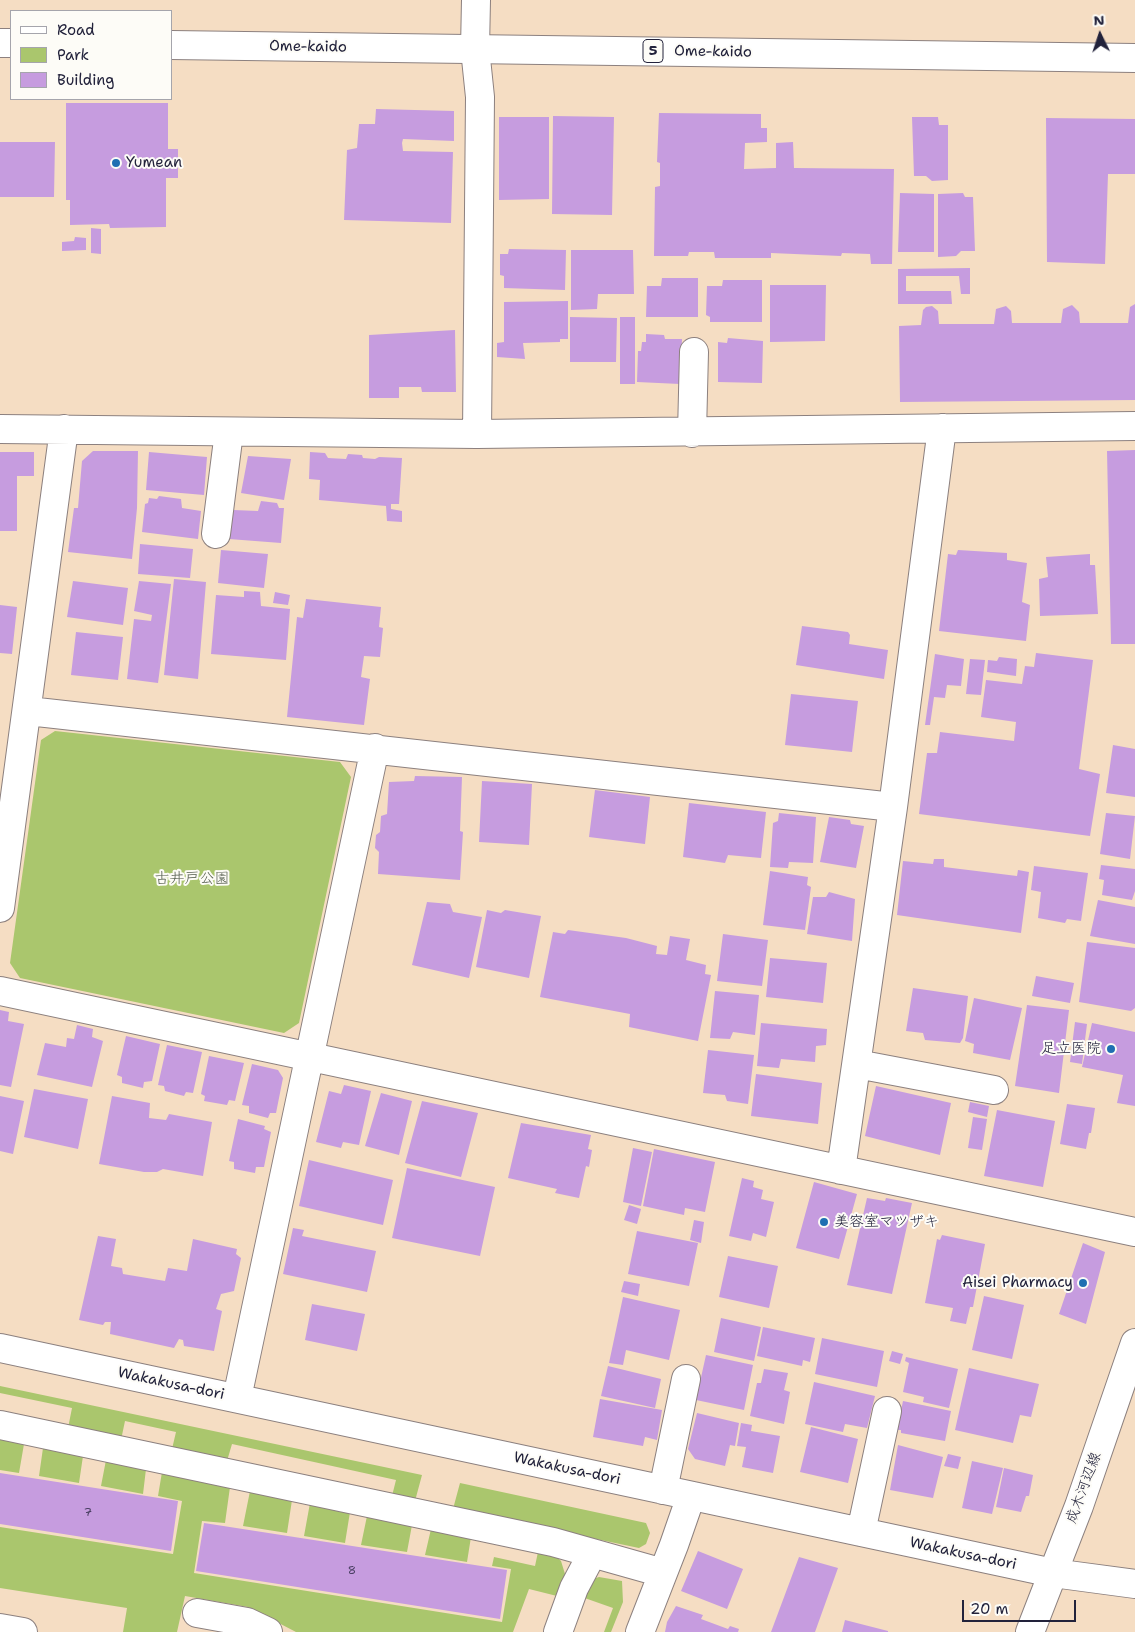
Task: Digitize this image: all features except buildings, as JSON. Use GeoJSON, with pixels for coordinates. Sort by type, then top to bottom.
{"type":"FeatureCollection","features":[{"type":"Feature","properties":{"kind":"street"},"geometry":{"type":"LineString","coordinates":[[476,0],[475,49],[480,98],[477,434]]}},
{"type":"Feature","properties":{"kind":"street","name":"Ome-kaido"},"geometry":{"type":"LineString","coordinates":[[172,45],[1135,58]]}},
{"type":"Feature","properties":{"kind":"street"},"geometry":{"type":"LineString","coordinates":[[692,433],[694,352]]}},
{"type":"Feature","properties":{"kind":"street"},"geometry":{"type":"LineString","coordinates":[[0,429],[477,434],[692,433],[1135,426]]}},
{"type":"Feature","properties":{"kind":"street"},"geometry":{"type":"LineString","coordinates":[[842,1170],[893,807],[942,428]]}},
{"type":"Feature","properties":{"kind":"street"},"geometry":{"type":"LineString","coordinates":[[0,908],[28,711],[64,429]]}},
{"type":"Feature","properties":{"kind":"street"},"geometry":{"type":"LineString","coordinates":[[216,534],[229,432]]}},
{"type":"Feature","properties":{"kind":"street"},"geometry":{"type":"LineString","coordinates":[[28,711],[893,807]]}},
{"type":"Feature","properties":{"kind":"street"},"geometry":{"type":"LineString","coordinates":[[236,1398],[374,748]]}},
{"type":"Feature","properties":{"kind":"street"},"geometry":{"type":"LineString","coordinates":[[0,991],[1135,1232]]}},
{"type":"Feature","properties":{"kind":"street"},"geometry":{"type":"LineString","coordinates":[[857,1064],[994,1090]]}},
{"type":"Feature","properties":{"kind":"street","name":"成木河辺線"},"geometry":{"type":"LineString","coordinates":[[1030,1632],[1079,1506],[1135,1343]]}},
{"type":"Feature","properties":{"kind":"street","name":"Wakakusa-dori"},"geometry":{"type":"LineString","coordinates":[[0,1348],[1053,1572],[1135,1584]]}},
{"type":"Feature","properties":{"kind":"street"},"geometry":{"type":"LineString","coordinates":[[663,1490],[686,1379]]}},
{"type":"Feature","properties":{"kind":"street"},"geometry":{"type":"LineString","coordinates":[[861,1532],[887,1411]]}},
{"type":"Feature","properties":{"kind":"street"},"geometry":{"type":"LineString","coordinates":[[0,1425],[554,1542],[663,1573]]}},
{"type":"Feature","properties":{"kind":"street"},"geometry":{"type":"LineString","coordinates":[[640,1632],[690,1496]]}},
{"type":"Feature","properties":{"kind":"street"},"geometry":{"type":"LineString","coordinates":[[558,1632],[574,1588],[592,1554]]}},
{"type":"Feature","properties":{"kind":"street"},"geometry":{"type":"LineString","coordinates":[[197,1613],[247,1622],[268,1632]]}},
{"type":"Feature","properties":{"kind":"street"},"geometry":{"type":"LineString","coordinates":[[0,1628],[23,1632]]}},
{"type":"Feature","properties":{"kind":"green space","name":"古井戸公園"},"geometry":{"type":"Polygon","coordinates":[[[55,731],[340,762],[351,777],[299,1023],[284,1033],[20,978],[10,963],[41,740],[55,731]]]}},
{"type":"Feature","properties":{"kind":"green space"},"geometry":{"type":"Polygon","coordinates":[[[0,1386],[422,1475],[415,1501],[392,1496],[396,1480],[232,1444],[227,1461],[172,1449],[176,1432],[125,1421],[121,1440],[68,1428],[72,1408],[0,1393],[0,1386]]]}},
{"type":"Feature","properties":{"kind":"green space"},"geometry":{"type":"Polygon","coordinates":[[[0,1439],[24,1444],[19,1473],[0,1470],[0,1439]]]}},
{"type":"Feature","properties":{"kind":"green space"},"geometry":{"type":"Polygon","coordinates":[[[43,1448],[83,1456],[79,1483],[39,1476],[43,1448]]]}},
{"type":"Feature","properties":{"kind":"green space"},"geometry":{"type":"Polygon","coordinates":[[[106,1460],[146,1469],[143,1494],[101,1486],[106,1460]]]}},
{"type":"Feature","properties":{"kind":"green space"},"geometry":{"type":"Polygon","coordinates":[[[162,1472],[230,1487],[225,1523],[202,1521],[194,1573],[502,1622],[511,1569],[492,1566],[494,1557],[535,1566],[538,1552],[556,1556],[561,1561],[565,1574],[557,1596],[529,1589],[513,1632],[296,1632],[248,1607],[185,1596],[177,1632],[123,1632],[127,1608],[0,1588],[0,1527],[173,1554],[182,1501],[158,1496],[162,1472]]]}},
{"type":"Feature","properties":{"kind":"green space"},"geometry":{"type":"Polygon","coordinates":[[[460,1483],[646,1523],[650,1533],[646,1544],[639,1548],[453,1509],[460,1483]]]}},
{"type":"Feature","properties":{"kind":"green space"},"geometry":{"type":"Polygon","coordinates":[[[250,1491],[292,1500],[287,1533],[243,1526],[250,1491]]]}},
{"type":"Feature","properties":{"kind":"green space"},"geometry":{"type":"Polygon","coordinates":[[[310,1503],[350,1512],[345,1543],[304,1536],[310,1503]]]}},
{"type":"Feature","properties":{"kind":"green space"},"geometry":{"type":"Polygon","coordinates":[[[367,1516],[412,1525],[407,1552],[361,1545],[367,1516]]]}},
{"type":"Feature","properties":{"kind":"green space"},"geometry":{"type":"Polygon","coordinates":[[[431,1529],[471,1537],[467,1562],[425,1555],[431,1529]]]}},
{"type":"Feature","properties":{"kind":"green space"},"geometry":{"type":"Polygon","coordinates":[[[599,1577],[622,1581],[623,1602],[611,1632],[604,1632],[613,1608],[579,1596],[593,1579],[599,1577]]]}},
{"type":"Feature","properties":{"kind":"place","name":"Yumean"},"geometry":{"type":"Point","coordinates":[116,163]}},
{"type":"Feature","properties":{"kind":"place","name":"足立医院"},"geometry":{"type":"Point","coordinates":[1111,1049]}},
{"type":"Feature","properties":{"kind":"place","name":"美容室マツザキ"},"geometry":{"type":"Point","coordinates":[824,1222]}},
{"type":"Feature","properties":{"kind":"place","name":"Aisei Pharmacy"},"geometry":{"type":"Point","coordinates":[1083,1283]}}]}
